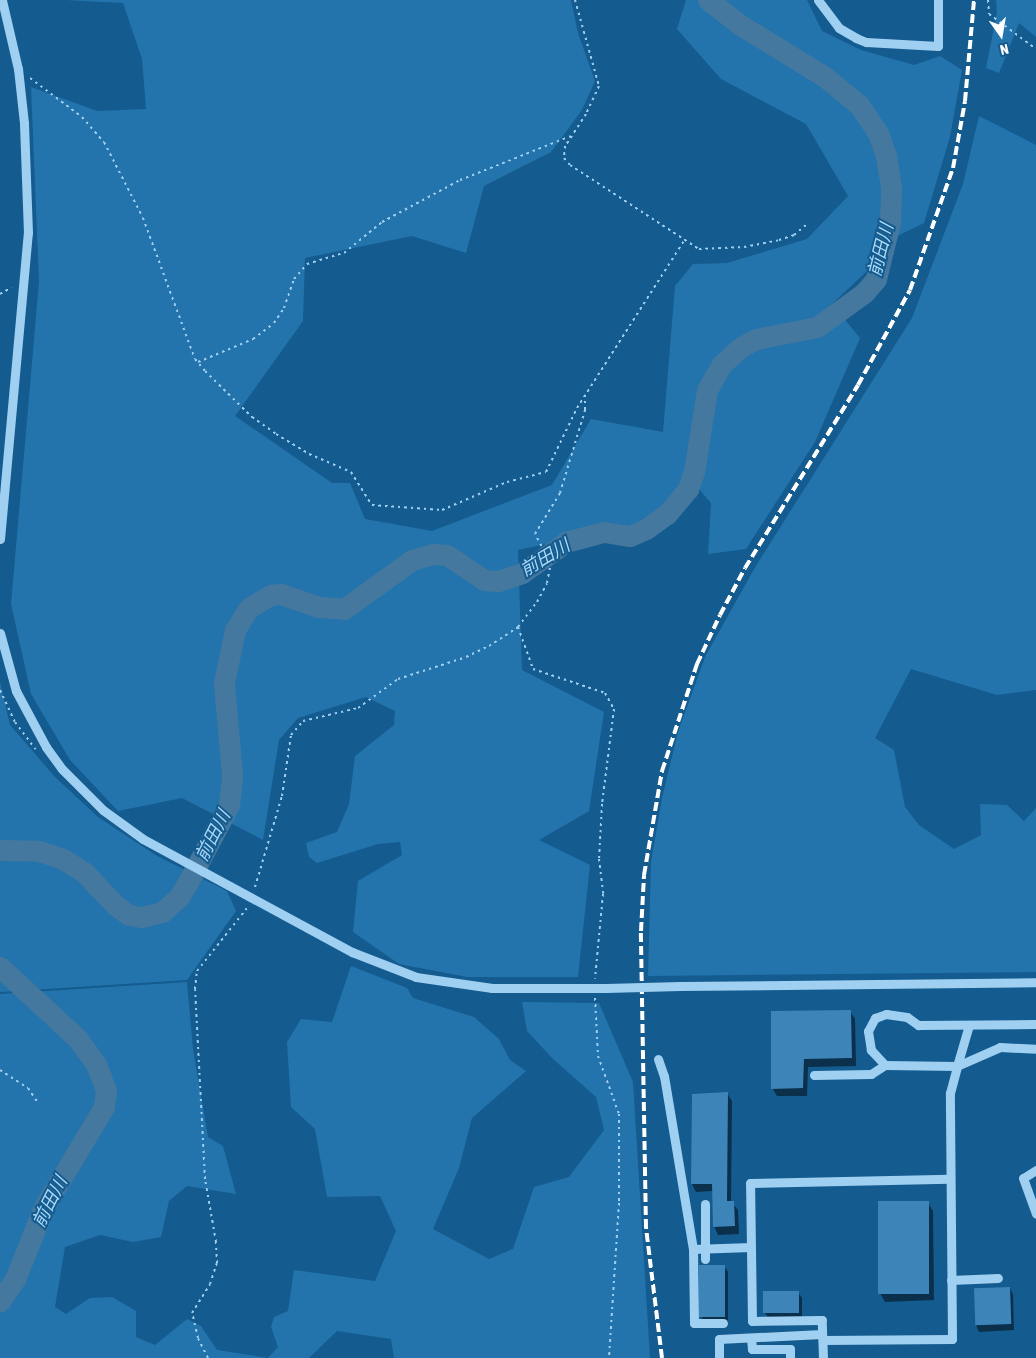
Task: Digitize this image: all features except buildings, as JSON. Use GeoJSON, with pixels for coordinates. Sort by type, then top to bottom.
{"type":"FeatureCollection","features":[{"type":"Feature","properties":{"kind":"street"},"geometry":{"type":"LineString","coordinates":[[0,539],[28,233],[27,160],[18,70],[2,0]]}},
{"type":"Feature","properties":{"kind":"street"},"geometry":{"type":"LineString","coordinates":[[818,0],[839,28],[856,38],[874,43],[938,46],[938,0]]}},
{"type":"Feature","properties":{"kind":"street"},"geometry":{"type":"LineString","coordinates":[[0,633],[16,691],[46,747],[74,782],[103,810],[120,824],[162,848],[352,952],[416,977],[492,988],[1036,982]]}},
{"type":"Feature","properties":{"kind":"street"},"geometry":{"type":"LineString","coordinates":[[885,1065],[877,1058],[869,1040],[868,1031],[875,1018],[898,1014],[918,1025],[1036,1024]]}},
{"type":"Feature","properties":{"kind":"street"},"geometry":{"type":"LineString","coordinates":[[719,1358],[719,1339],[823,1337],[952,1339],[949,1179],[950,1094],[969,1025]]}},
{"type":"Feature","properties":{"kind":"street"},"geometry":{"type":"LineString","coordinates":[[814,1075],[871,1074],[885,1065],[957,1066],[1000,1047],[1036,1049]]}},
{"type":"Feature","properties":{"kind":"street"},"geometry":{"type":"LineString","coordinates":[[658,1059],[693,1249],[694,1324],[723,1323]]}},
{"type":"Feature","properties":{"kind":"street"},"geometry":{"type":"LineString","coordinates":[[1036,1170],[1023,1178],[1036,1214]]}},
{"type":"Feature","properties":{"kind":"street"},"geometry":{"type":"LineString","coordinates":[[823,1358],[822,1320],[752,1321],[750,1183],[949,1179]]}},
{"type":"Feature","properties":{"kind":"street"},"geometry":{"type":"LineString","coordinates":[[705,1204],[705,1259]]}},
{"type":"Feature","properties":{"kind":"street"},"geometry":{"type":"LineString","coordinates":[[693,1249],[751,1247]]}},
{"type":"Feature","properties":{"kind":"street"},"geometry":{"type":"LineString","coordinates":[[951,1280],[998,1278]]}},
{"type":"Feature","properties":{"kind":"street"},"geometry":{"type":"LineString","coordinates":[[751,1338],[752,1349],[790,1349],[790,1358]]}},
{"type":"Feature","properties":{"kind":"path"},"geometry":{"type":"LineString","coordinates":[[575,0],[599,86],[592,105],[571,136],[563,152],[570,165],[699,249],[744,247],[788,238],[806,224]]}},
{"type":"Feature","properties":{"kind":"path"},"geometry":{"type":"LineString","coordinates":[[988,0],[989,14],[1036,49]]}},
{"type":"Feature","properties":{"kind":"path"},"geometry":{"type":"LineString","coordinates":[[18,70],[82,117],[104,142],[143,218],[198,362],[252,417],[309,454],[351,472],[372,506],[442,510],[507,482],[546,472],[584,395],[684,241]]}},
{"type":"Feature","properties":{"kind":"path"},"geometry":{"type":"LineString","coordinates":[[198,362],[253,339],[274,323],[284,308],[294,280],[307,264],[344,253],[382,222],[460,180],[571,136]]}},
{"type":"Feature","properties":{"kind":"path"},"geometry":{"type":"LineString","coordinates":[[208,1358],[198,1338],[192,1313],[210,1284],[217,1263],[216,1242],[210,1218],[205,1179],[195,989],[197,971],[212,949],[223,942],[253,897],[282,796],[291,735],[303,721],[358,708],[398,679],[466,657],[518,627],[547,583],[551,563],[535,534],[560,493],[586,410],[584,395]]}},
{"type":"Feature","properties":{"kind":"path"},"geometry":{"type":"LineString","coordinates":[[518,627],[533,669],[605,693],[614,709],[602,804],[599,859],[603,894],[594,988],[598,1056],[619,1114],[620,1204],[609,1358]]}},
{"type":"Feature","properties":{"kind":"path"},"geometry":{"type":"LineString","coordinates":[[0,690],[28,742],[37,750],[46,747]]}},
{"type":"Feature","properties":{"kind":"path"},"geometry":{"type":"LineString","coordinates":[[0,1070],[20,1081],[38,1103]]}},
{"type":"Feature","properties":{"kind":"shaded area"},"geometry":{"type":"Polygon","coordinates":[[[65,0],[571,0],[578,33],[595,81],[582,110],[551,152],[484,186],[466,253],[412,236],[305,258],[303,321],[235,416],[332,483],[350,483],[365,519],[432,531],[552,485],[591,419],[663,432],[675,286],[693,264],[727,263],[807,239],[848,196],[806,124],[721,79],[677,29],[686,0],[807,0],[822,31],[861,50],[914,65],[940,56],[962,70],[950,137],[924,223],[871,249],[867,271],[832,304],[860,338],[815,442],[746,549],[708,554],[711,503],[698,488],[631,526],[518,550],[522,670],[604,712],[589,811],[539,840],[590,865],[578,977],[467,977],[399,964],[353,932],[358,881],[402,855],[400,842],[378,844],[317,863],[309,857],[306,843],[337,832],[349,804],[355,756],[394,725],[395,711],[366,697],[298,718],[279,740],[263,840],[182,798],[118,811],[70,760],[31,694],[11,604],[39,282],[31,87],[97,111],[146,109],[142,59],[123,3],[65,0]]]}},
{"type":"Feature","properties":{"kind":"shaded area"},"geometry":{"type":"Polygon","coordinates":[[[996,0],[1036,0],[1036,37],[1019,23],[999,73],[986,68],[997,12],[996,0]]]}},
{"type":"Feature","properties":{"kind":"shaded area"},"geometry":{"type":"Polygon","coordinates":[[[979,116],[1036,145],[1036,690],[997,695],[911,669],[875,738],[894,750],[905,807],[919,825],[954,849],[981,835],[980,804],[1007,805],[1024,821],[1036,808],[1036,972],[648,976],[651,862],[662,798],[678,732],[705,657],[754,569],[912,318],[963,184],[979,116]]]}},
{"type":"Feature","properties":{"kind":"shaded area"},"geometry":{"type":"Polygon","coordinates":[[[0,682],[10,725],[55,777],[98,817],[157,856],[227,891],[236,911],[187,980],[0,992],[0,682]]]}},
{"type":"Feature","properties":{"kind":"shaded area"},"geometry":{"type":"Polygon","coordinates":[[[351,966],[407,988],[413,998],[474,1017],[499,1039],[510,1060],[526,1071],[472,1118],[459,1168],[433,1229],[489,1259],[513,1249],[534,1187],[569,1177],[604,1130],[596,1097],[553,1059],[527,1031],[522,1002],[599,1003],[633,1082],[650,1358],[394,1358],[391,1339],[337,1331],[309,1358],[268,1358],[278,1347],[271,1327],[274,1317],[288,1311],[294,1270],[375,1281],[396,1231],[380,1196],[327,1197],[315,1129],[291,1107],[287,1042],[301,1019],[332,1022],[351,966]]]}},
{"type":"Feature","properties":{"kind":"shaded area"},"geometry":{"type":"Polygon","coordinates":[[[187,982],[193,1049],[208,1137],[223,1146],[236,1194],[187,1186],[169,1201],[161,1237],[133,1242],[100,1235],[65,1247],[55,1307],[66,1314],[90,1298],[112,1297],[136,1311],[136,1337],[155,1345],[187,1319],[201,1326],[217,1350],[268,1358],[0,1358],[0,994],[187,982]]]}},
{"type":"Feature","properties":{"kind":"waterway","name":"前田川"},"geometry":{"type":"LineString","coordinates":[[0,850],[39,851],[63,859],[85,873],[115,905],[129,915],[142,917],[162,912],[179,897],[229,805],[232,775],[224,683],[235,630],[249,608],[271,595],[281,594],[318,607],[344,609],[412,560],[433,554],[447,555],[484,580],[498,581],[522,573],[566,542],[604,532],[630,536],[646,529],[667,514],[688,489],[694,472],[707,390],[722,364],[741,347],[756,339],[817,327],[864,293],[876,279],[890,222],[891,187],[886,156],[878,133],[859,105],[825,77],[739,24],[708,0]]}},
{"type":"Feature","properties":{"kind":"waterway","name":"前田川"},"geometry":{"type":"LineString","coordinates":[[0,967],[77,1038],[96,1064],[106,1090],[104,1107],[44,1207],[15,1279],[0,1301]]}},
{"type":"Feature","properties":{"kind":"railway"},"geometry":{"type":"LineString","coordinates":[[662,1358],[646,1228],[641,931],[644,875],[662,771],[697,664],[720,615],[745,568],[858,385],[910,290],[953,168],[965,101],[974,0]]}}]}
